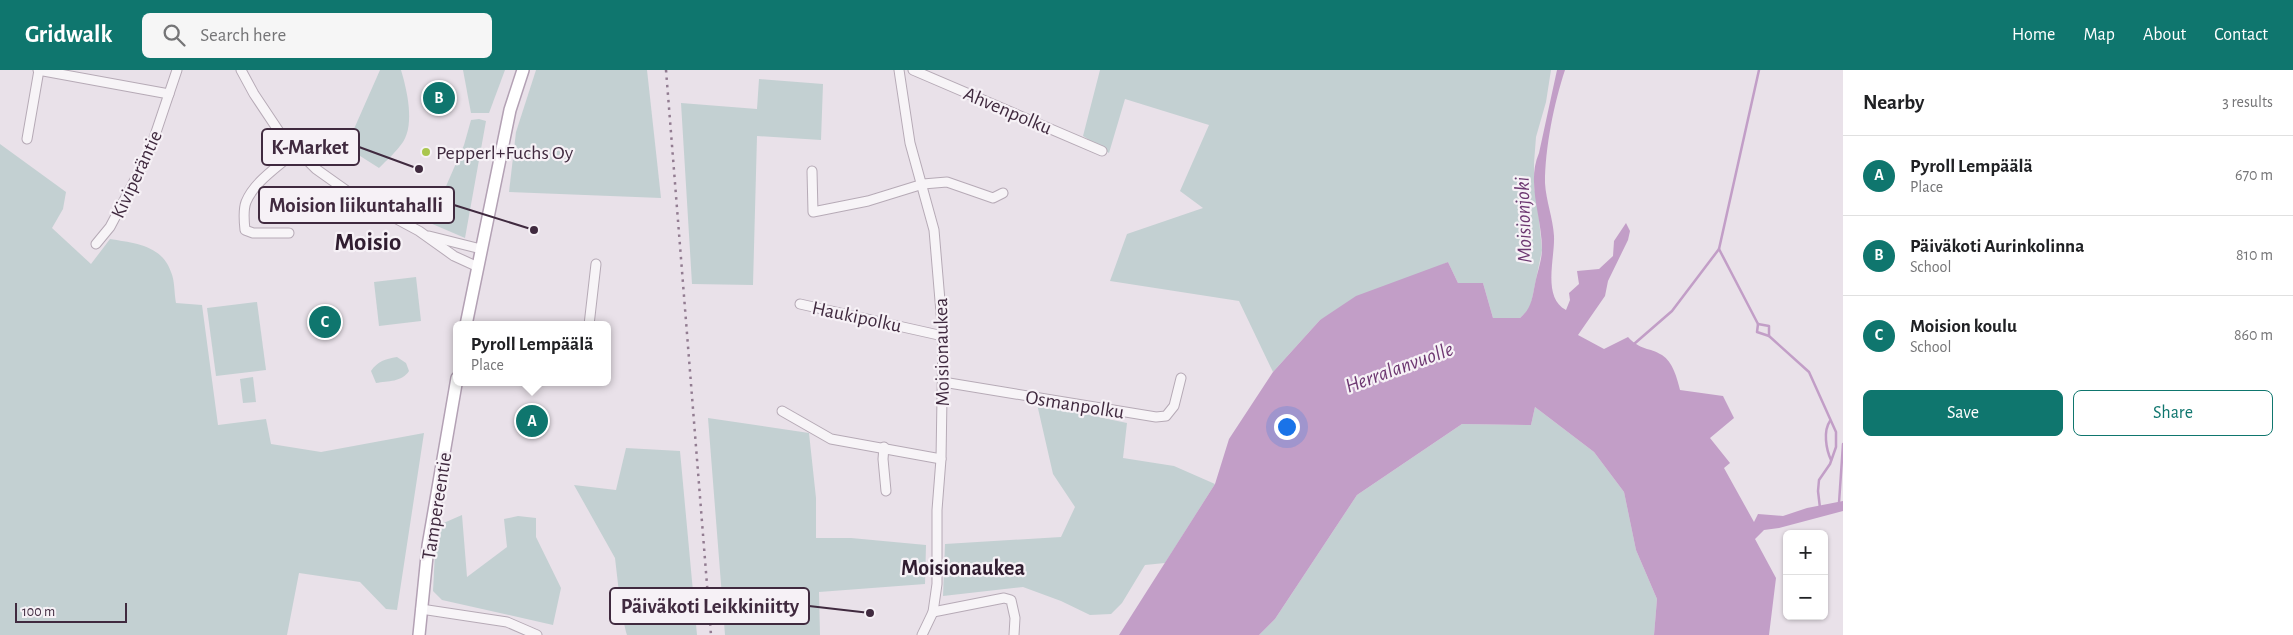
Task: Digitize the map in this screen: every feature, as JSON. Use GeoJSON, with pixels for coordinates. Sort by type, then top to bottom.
{"type":"FeatureCollection","features":[{"type":"Feature","properties":{"kind":"main road"},"geometry":{"type":"LineString","coordinates":[[467,321],[510,110],[523,70]]}},
{"type":"Feature","properties":{"kind":"main road","name":"Tampereentie"},"geometry":{"type":"LineString","coordinates":[[419,635],[428,546],[456,386]]}},
{"type":"Feature","properties":{"kind":"street"},"geometry":{"type":"LineString","coordinates":[[27,139],[39,70],[169,94]]}},
{"type":"Feature","properties":{"kind":"street","name":"Kiviperäntie"},"geometry":{"type":"LineString","coordinates":[[96,244],[110,228],[149,154],[177,70]]}},
{"type":"Feature","properties":{"kind":"street"},"geometry":{"type":"LineString","coordinates":[[241,70],[254,94],[280,133],[316,169],[354,196],[426,236],[454,256],[478,267]]}},
{"type":"Feature","properties":{"kind":"street","name":"Moisionaukea"},"geometry":{"type":"LineString","coordinates":[[899,70],[909,135],[923,184],[935,239],[942,336],[943,382],[941,458],[937,510],[937,584],[933,612],[922,635]]}},
{"type":"Feature","properties":{"kind":"street","name":"Ahvenpolku"},"geometry":{"type":"LineString","coordinates":[[913,70],[1102,151]]}},
{"type":"Feature","properties":{"kind":"street"},"geometry":{"type":"LineString","coordinates":[[289,233],[252,233],[244,230],[244,208],[246,200],[269,174],[296,150]]}},
{"type":"Feature","properties":{"kind":"street"},"geometry":{"type":"LineString","coordinates":[[812,171],[814,212],[868,201],[923,184],[947,182],[993,198],[1003,193]]}},
{"type":"Feature","properties":{"kind":"street"},"geometry":{"type":"LineString","coordinates":[[426,236],[481,249]]}},
{"type":"Feature","properties":{"kind":"street"},"geometry":{"type":"LineString","coordinates":[[589,321],[596,264]]}},
{"type":"Feature","properties":{"kind":"street","name":"Haukipolku"},"geometry":{"type":"LineString","coordinates":[[800,304],[942,336]]}},
{"type":"Feature","properties":{"kind":"street","name":"Osmanpolku"},"geometry":{"type":"LineString","coordinates":[[943,382],[1156,417],[1166,416],[1174,406],[1181,378]]}},
{"type":"Feature","properties":{"kind":"street"},"geometry":{"type":"LineString","coordinates":[[782,411],[831,439],[941,458]]}},
{"type":"Feature","properties":{"kind":"street"},"geometry":{"type":"LineString","coordinates":[[884,447],[882,459],[886,491]]}},
{"type":"Feature","properties":{"kind":"street"},"geometry":{"type":"LineString","coordinates":[[933,612],[1004,598],[1011,600],[1014,606],[1014,635]]}},
{"type":"Feature","properties":{"kind":"street"},"geometry":{"type":"LineString","coordinates":[[421,610],[508,622],[537,635]]}},
{"type":"Feature","properties":{"kind":"shaded area"},"geometry":{"type":"Polygon","coordinates":[[[380,70],[401,70],[409,107],[409,126],[403,142],[379,168],[346,147],[380,70]]]}},
{"type":"Feature","properties":{"kind":"shaded area"},"geometry":{"type":"Polygon","coordinates":[[[463,70],[505,70],[489,113],[471,113],[463,70]]]}},
{"type":"Feature","properties":{"kind":"shaded area"},"geometry":{"type":"Polygon","coordinates":[[[536,70],[647,70],[661,198],[509,192],[516,132],[536,70]]]}},
{"type":"Feature","properties":{"kind":"shaded area"},"geometry":{"type":"Polygon","coordinates":[[[1100,70],[1551,70],[1546,102],[1536,137],[1534,188],[1537,199],[1542,250],[1530,309],[1520,318],[1493,318],[1483,283],[1458,283],[1448,262],[1320,320],[1273,372],[1239,301],[1110,281],[1127,234],[1203,208],[1180,191],[1209,125],[1125,99],[1109,153],[1083,136],[1100,70]]]}},
{"type":"Feature","properties":{"kind":"shaded area"},"geometry":{"type":"Polygon","coordinates":[[[759,79],[823,84],[821,140],[757,136],[753,285],[692,284],[681,103],[757,109],[759,79]]]}},
{"type":"Feature","properties":{"kind":"shaded area"},"geometry":{"type":"Polygon","coordinates":[[[479,119],[486,121],[465,238],[430,223],[464,145],[471,120],[479,119]]]}},
{"type":"Feature","properties":{"kind":"shaded area"},"geometry":{"type":"Polygon","coordinates":[[[0,144],[66,192],[63,209],[52,228],[91,264],[110,239],[146,247],[161,256],[167,263],[173,279],[176,303],[202,305],[218,425],[266,419],[271,444],[321,452],[424,433],[397,610],[386,609],[360,582],[299,573],[287,635],[0,635],[0,144]]]}},
{"type":"Feature","properties":{"kind":"shaded area"},"geometry":{"type":"Polygon","coordinates":[[[416,277],[421,321],[379,326],[374,282],[416,277]]]}},
{"type":"Feature","properties":{"kind":"shaded area"},"geometry":{"type":"Polygon","coordinates":[[[257,302],[266,370],[216,376],[207,308],[257,302]]]}},
{"type":"Feature","properties":{"kind":"shaded area"},"geometry":{"type":"Polygon","coordinates":[[[397,357],[406,363],[409,371],[406,375],[399,379],[376,383],[371,371],[382,361],[397,357]]]}},
{"type":"Feature","properties":{"kind":"shaded area"},"geometry":{"type":"Polygon","coordinates":[[[253,377],[256,402],[243,403],[240,379],[253,377]]]}},
{"type":"Feature","properties":{"kind":"shaded area"},"geometry":{"type":"Polygon","coordinates":[[[1037,404],[1127,423],[1123,458],[1174,466],[1215,484],[1165,563],[1145,565],[1122,603],[1111,614],[1090,615],[1061,601],[1023,587],[943,596],[945,544],[1061,537],[1075,507],[1053,474],[1037,404]]]}},
{"type":"Feature","properties":{"kind":"shaded area"},"geometry":{"type":"Polygon","coordinates":[[[1535,407],[1594,452],[1624,492],[1636,550],[1657,599],[1654,635],[1259,635],[1275,619],[1357,495],[1462,424],[1531,425],[1535,407]]]}},
{"type":"Feature","properties":{"kind":"shaded area"},"geometry":{"type":"Polygon","coordinates":[[[708,418],[809,433],[816,498],[816,538],[851,538],[926,545],[925,584],[819,592],[820,635],[725,635],[708,418]]]}},
{"type":"Feature","properties":{"kind":"shaded area"},"geometry":{"type":"Polygon","coordinates":[[[626,448],[680,451],[697,635],[627,635],[621,610],[615,558],[574,485],[616,490],[626,448]]]}},
{"type":"Feature","properties":{"kind":"shaded area"},"geometry":{"type":"Polygon","coordinates":[[[462,515],[467,577],[507,547],[504,519],[518,516],[536,518],[536,537],[561,588],[553,625],[442,600],[433,591],[436,533],[439,525],[462,515]]]}},
{"type":"Feature","properties":{"kind":"water","name":"Herralanvuolle"},"geometry":{"type":"Polygon","coordinates":[[[1557,70],[1565,70],[1551,126],[1545,183],[1554,236],[1552,287],[1554,296],[1559,304],[1566,310],[1570,300],[1569,293],[1579,284],[1577,271],[1599,269],[1613,256],[1614,241],[1626,223],[1630,231],[1628,240],[1608,281],[1605,296],[1578,335],[1604,349],[1628,337],[1637,345],[1666,358],[1674,371],[1680,390],[1723,396],[1734,418],[1710,438],[1730,463],[1724,468],[1754,522],[1758,514],[1783,516],[1807,508],[1843,501],[1843,511],[1779,528],[1764,530],[1755,539],[1776,578],[1769,635],[1654,635],[1657,599],[1636,550],[1624,492],[1594,452],[1535,407],[1531,425],[1462,424],[1357,495],[1275,619],[1259,635],[1119,635],[1215,484],[1229,439],[1273,372],[1320,320],[1356,296],[1448,262],[1458,283],[1483,283],[1493,318],[1520,318],[1527,310],[1532,298],[1542,253],[1534,188],[1535,164],[1557,70]]]}},
{"type":"Feature","properties":{"kind":"waterway"},"geometry":{"type":"LineString","coordinates":[[1634,344],[1672,311],[1719,249],[1759,70]]}},
{"type":"Feature","properties":{"kind":"waterway"},"geometry":{"type":"LineString","coordinates":[[1719,249],[1758,324],[1757,332],[1769,336],[1809,372],[1836,432],[1836,447],[1830,464],[1819,480],[1820,508]]}},
{"type":"Feature","properties":{"kind":"waterway"},"geometry":{"type":"LineString","coordinates":[[1758,324],[1769,326],[1769,336]]}},
{"type":"Feature","properties":{"kind":"waterway"},"geometry":{"type":"LineString","coordinates":[[1830,421],[1826,430],[1826,440],[1831,460]]}},
{"type":"Feature","properties":{"kind":"waterway"},"geometry":{"type":"LineString","coordinates":[[1839,503],[1843,444]]}},
{"type":"Feature","properties":{"kind":"railway"},"geometry":{"type":"LineString","coordinates":[[666,70],[711,635]]}},
{"type":"Feature","properties":{"kind":"place","name":"Päiväkoti Aurinkolinna"},"geometry":{"type":"Point","coordinates":[439,98]}},
{"type":"Feature","properties":{"kind":"place","name":"Pepperl+Fuchs Oy"},"geometry":{"type":"Point","coordinates":[426,152]}},
{"type":"Feature","properties":{"kind":"place","name":"K-Market"},"geometry":{"type":"Point","coordinates":[419,169]}},
{"type":"Feature","properties":{"kind":"place","name":"Moision liikuntahalli"},"geometry":{"type":"Point","coordinates":[534,230]}},
{"type":"Feature","properties":{"kind":"place","name":"Moision koulu"},"geometry":{"type":"Point","coordinates":[325,322]}},
{"type":"Feature","properties":{"kind":"place","name":"Pyroll Lempäälä"},"geometry":{"type":"Point","coordinates":[532,421]}},
{"type":"Feature","properties":{"kind":"place","name":"Päiväkoti Leikkiniitty"},"geometry":{"type":"Point","coordinates":[870,613]}},
{"type":"Feature","properties":{"kind":"district","name":"Moisio"},"geometry":{"type":"Point","coordinates":[368,241]}},
{"type":"Feature","properties":{"kind":"district","name":"Moisionaukea"},"geometry":{"type":"Point","coordinates":[963,567]}},
{"type":"Feature","properties":{"kind":"water label","name":"Moisionjoki"},"geometry":{"type":"Point","coordinates":[1523,220]}}]}
